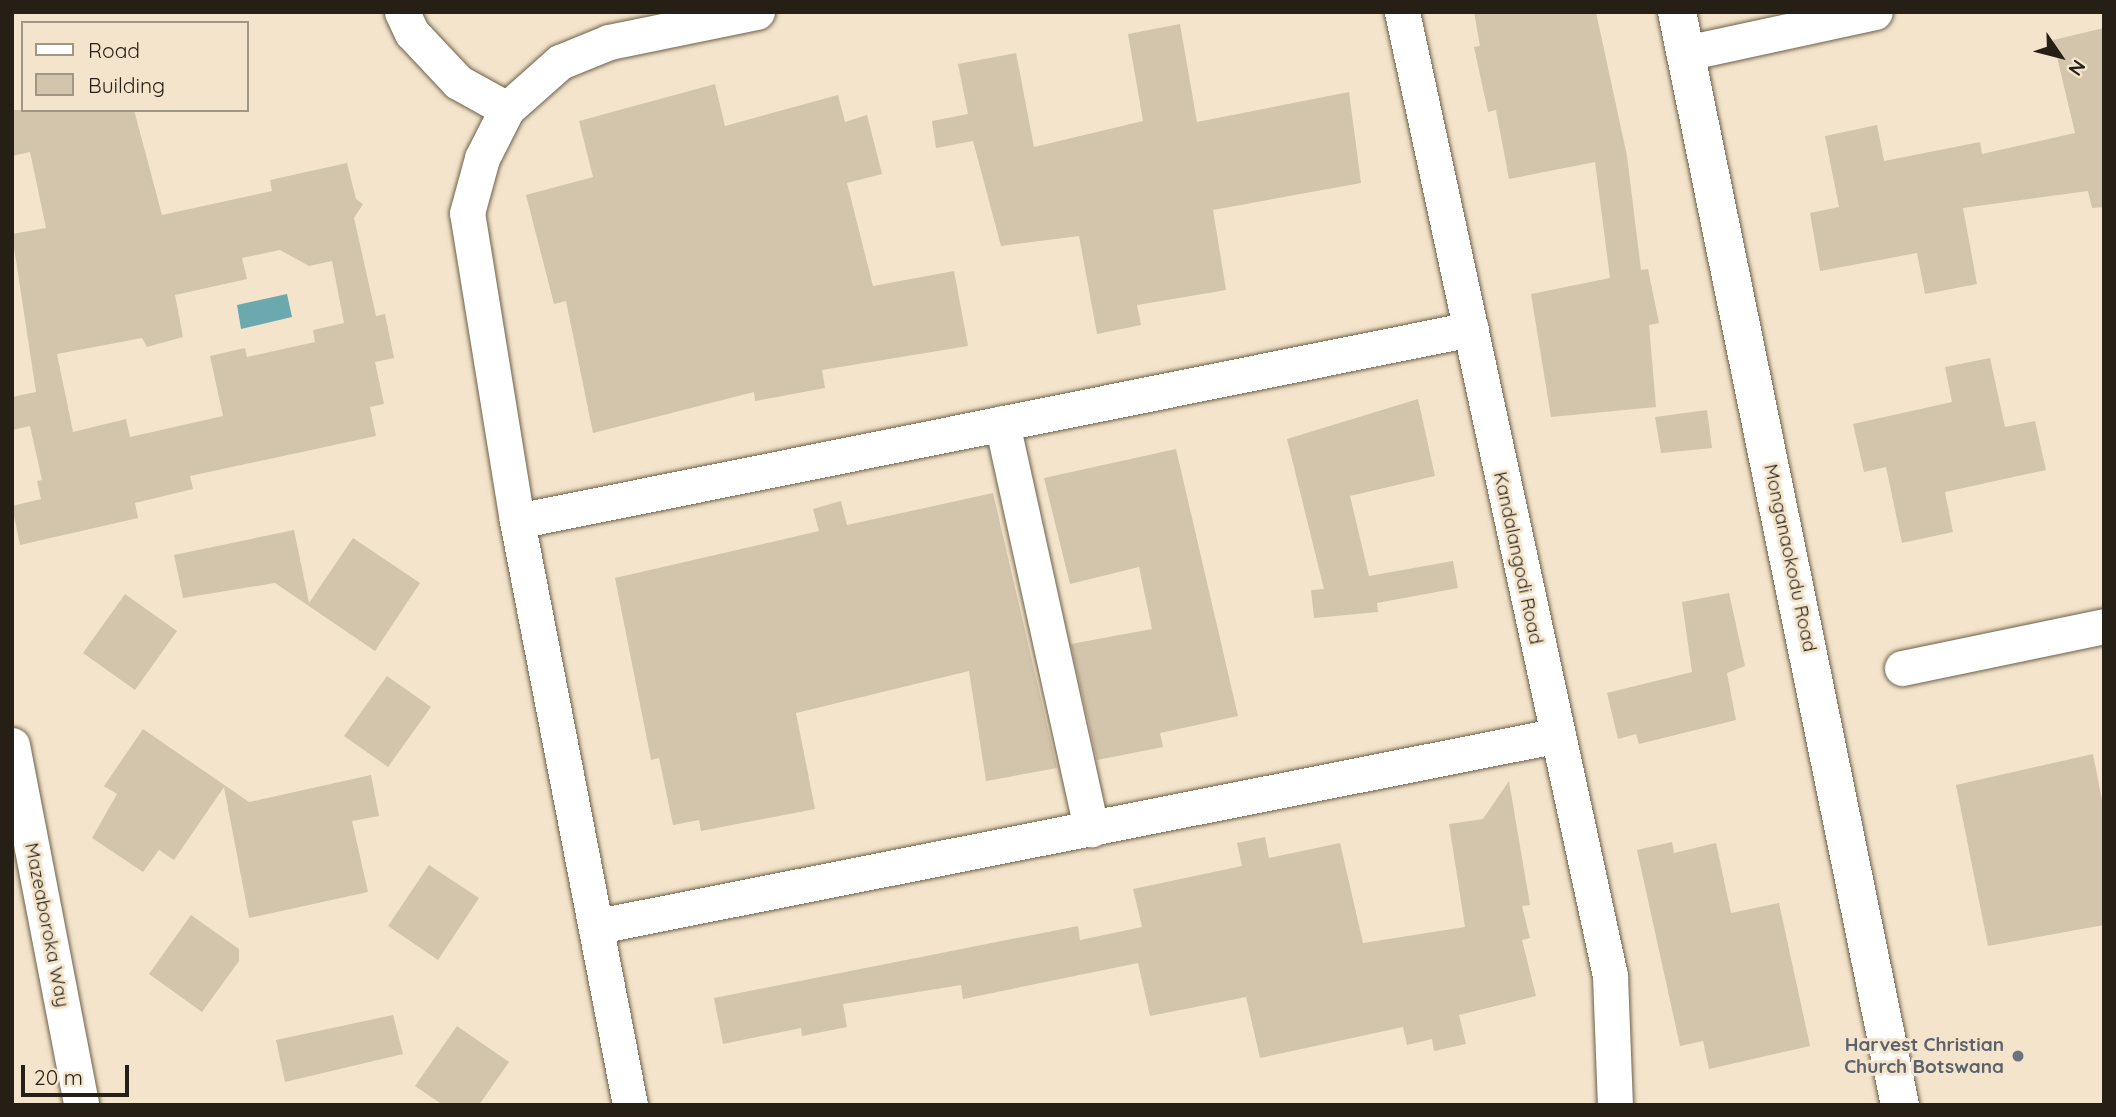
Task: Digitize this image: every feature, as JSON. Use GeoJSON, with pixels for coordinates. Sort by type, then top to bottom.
{"type":"FeatureCollection","features":[{"type":"Feature","properties":{"kind":"street"},"geometry":{"type":"LineString","coordinates":[[402,12],[412,33],[458,82],[507,109]]}},
{"type":"Feature","properties":{"kind":"street"},"geometry":{"type":"LineString","coordinates":[[629,1105],[598,926],[517,521],[467,212],[482,159],[507,109],[560,62],[609,42],[757,12]]}},
{"type":"Feature","properties":{"kind":"street","name":"Kandalangodi Road"},"geometry":{"type":"LineString","coordinates":[[1402,12],[1471,329],[1554,736],[1610,976],[1615,1105]]}},
{"type":"Feature","properties":{"kind":"street","name":"Monganaokodu Road"},"geometry":{"type":"LineString","coordinates":[[1677,12],[1899,1105]]}},
{"type":"Feature","properties":{"kind":"street"},"geometry":{"type":"LineString","coordinates":[[1686,53],[1875,12]]}},
{"type":"Feature","properties":{"kind":"street"},"geometry":{"type":"LineString","coordinates":[[517,521],[1471,329]]}},
{"type":"Feature","properties":{"kind":"street"},"geometry":{"type":"LineString","coordinates":[[1002,424],[1091,829]]}},
{"type":"Feature","properties":{"kind":"street"},"geometry":{"type":"LineString","coordinates":[[1902,668],[2104,626]]}},
{"type":"Feature","properties":{"kind":"street"},"geometry":{"type":"LineString","coordinates":[[598,926],[1554,736]]}},
{"type":"Feature","properties":{"kind":"street","name":"Mazeaboroka Way"},"geometry":{"type":"LineString","coordinates":[[12,745],[81,1105]]}},
{"type":"Feature","properties":{"kind":"water"},"geometry":{"type":"Polygon","coordinates":[[[287,294],[292,317],[241,329],[237,305],[287,294]]]}},
{"type":"Feature","properties":{"kind":"building"},"geometry":{"type":"Polygon","coordinates":[[[1474,12],[1596,12],[1627,156],[1641,270],[1648,269],[1659,323],[1649,325],[1656,407],[1551,417],[1531,294],[1610,278],[1595,162],[1509,179],[1496,110],[1488,112],[1474,47],[1480,46],[1474,12]]]}},
{"type":"Feature","properties":{"kind":"building"},"geometry":{"type":"Polygon","coordinates":[[[1180,24],[1197,122],[1349,92],[1361,183],[1213,210],[1226,290],[1137,305],[1141,325],[1097,334],[1079,236],[1001,246],[973,141],[936,148],[932,121],[968,114],[958,64],[1016,53],[1034,147],[1143,121],[1128,34],[1180,24]]]}},
{"type":"Feature","properties":{"kind":"building"},"geometry":{"type":"Polygon","coordinates":[[[2104,28],[2104,207],[2092,208],[2088,191],[1963,208],[1977,284],[1925,294],[1917,253],[1820,271],[1810,213],[1839,207],[1825,136],[1877,125],[1884,161],[1980,142],[1982,154],[2075,133],[2053,40],[2104,28]]]}},
{"type":"Feature","properties":{"kind":"building"},"geometry":{"type":"Polygon","coordinates":[[[715,84],[725,126],[838,95],[845,122],[867,115],[882,174],[847,183],[873,286],[954,271],[968,346],[822,370],[825,388],[755,401],[754,392],[593,433],[566,301],[554,304],[526,195],[593,177],[579,121],[715,84]]]}},
{"type":"Feature","properties":{"kind":"building"},"geometry":{"type":"Polygon","coordinates":[[[12,110],[135,112],[162,215],[272,191],[270,180],[347,163],[356,199],[363,204],[354,218],[376,316],[385,314],[394,358],[375,362],[384,404],[370,407],[376,436],[190,476],[193,489],[135,503],[138,518],[20,545],[12,506],[41,499],[37,481],[42,480],[30,426],[12,430],[12,397],[36,392],[12,234],[46,228],[30,152],[12,156],[12,110]],[[280,250],[242,258],[247,279],[175,295],[183,337],[147,347],[142,338],[57,354],[73,432],[126,419],[130,437],[223,416],[210,356],[245,348],[247,357],[315,342],[313,330],[344,323],[332,261],[309,266],[280,250]]]}},
{"type":"Feature","properties":{"kind":"building"},"geometry":{"type":"Polygon","coordinates":[[[1990,358],[2005,427],[2035,421],[2046,470],[1945,492],[1953,532],[1902,543],[1886,467],[1864,472],[1853,424],[1952,402],[1945,367],[1990,358]]]}},
{"type":"Feature","properties":{"kind":"building"},"geometry":{"type":"Polygon","coordinates":[[[1418,399],[1435,476],[1350,496],[1369,576],[1453,561],[1458,588],[1377,603],[1378,612],[1314,618],[1311,590],[1324,589],[1287,439],[1418,399]]]}},
{"type":"Feature","properties":{"kind":"building"},"geometry":{"type":"Polygon","coordinates":[[[1707,410],[1712,448],[1661,453],[1655,417],[1707,410]]]}},
{"type":"Feature","properties":{"kind":"building"},"geometry":{"type":"Polygon","coordinates":[[[1176,449],[1238,716],[1160,733],[1163,747],[1097,760],[1071,644],[1152,629],[1139,567],[1070,584],[1044,478],[1176,449]]]}},
{"type":"Feature","properties":{"kind":"building"},"geometry":{"type":"Polygon","coordinates":[[[993,493],[1057,768],[986,781],[969,671],[796,713],[815,809],[701,831],[699,820],[673,825],[659,758],[651,760],[615,578],[819,531],[813,509],[841,501],[847,525],[993,493]]]}},
{"type":"Feature","properties":{"kind":"building"},"geometry":{"type":"Polygon","coordinates":[[[294,530],[309,603],[353,538],[420,583],[375,651],[275,583],[183,598],[174,555],[294,530]]]}},
{"type":"Feature","properties":{"kind":"building"},"geometry":{"type":"Polygon","coordinates":[[[1729,593],[1745,666],[1727,673],[1736,720],[1639,744],[1636,734],[1618,739],[1607,693],[1692,672],[1682,602],[1729,593]]]}},
{"type":"Feature","properties":{"kind":"building"},"geometry":{"type":"Polygon","coordinates":[[[125,594],[177,631],[135,690],[83,653],[125,594]]]}},
{"type":"Feature","properties":{"kind":"building"},"geometry":{"type":"Polygon","coordinates":[[[387,676],[431,707],[388,767],[344,736],[387,676]]]}},
{"type":"Feature","properties":{"kind":"building"},"geometry":{"type":"Polygon","coordinates":[[[143,729],[249,802],[371,775],[379,816],[352,821],[368,892],[249,918],[224,787],[174,860],[159,850],[143,872],[92,838],[117,794],[104,786],[143,729]]]}},
{"type":"Feature","properties":{"kind":"building"},"geometry":{"type":"Polygon","coordinates":[[[2093,754],[2104,810],[2104,925],[1988,946],[1956,785],[2093,754]]]}},
{"type":"Feature","properties":{"kind":"building"},"geometry":{"type":"Polygon","coordinates":[[[1509,781],[1530,905],[1522,906],[1530,938],[1522,940],[1536,996],[1459,1015],[1466,1044],[1434,1051],[1432,1039],[1407,1045],[1403,1027],[1260,1058],[1246,997],[1150,1016],[1138,963],[963,999],[961,985],[843,1004],[847,1027],[802,1036],[801,1028],[723,1044],[714,998],[1078,926],[1080,940],[1142,927],[1133,889],[1242,866],[1237,843],[1265,837],[1269,858],[1340,843],[1363,943],[1465,927],[1449,824],[1483,819],[1509,781]]]}},
{"type":"Feature","properties":{"kind":"building"},"geometry":{"type":"Polygon","coordinates":[[[1672,842],[1674,853],[1716,843],[1731,913],[1779,903],[1810,1046],[1709,1069],[1703,1041],[1680,1046],[1637,850],[1672,842]]]}},
{"type":"Feature","properties":{"kind":"building"},"geometry":{"type":"Polygon","coordinates":[[[429,865],[479,898],[438,960],[388,926],[429,865]]]}},
{"type":"Feature","properties":{"kind":"building"},"geometry":{"type":"Polygon","coordinates":[[[191,915],[239,949],[239,961],[202,1012],[149,974],[191,915]]]}},
{"type":"Feature","properties":{"kind":"building"},"geometry":{"type":"Polygon","coordinates":[[[393,1015],[403,1054],[285,1082],[276,1040],[393,1015]]]}},
{"type":"Feature","properties":{"kind":"building"},"geometry":{"type":"Polygon","coordinates":[[[457,1026],[509,1062],[479,1105],[443,1105],[415,1086],[457,1026]]]}},
{"type":"Feature","properties":{"kind":"place","name":"Harvest Christian Church Botswana"},"geometry":{"type":"Point","coordinates":[2018,1056]}}]}
